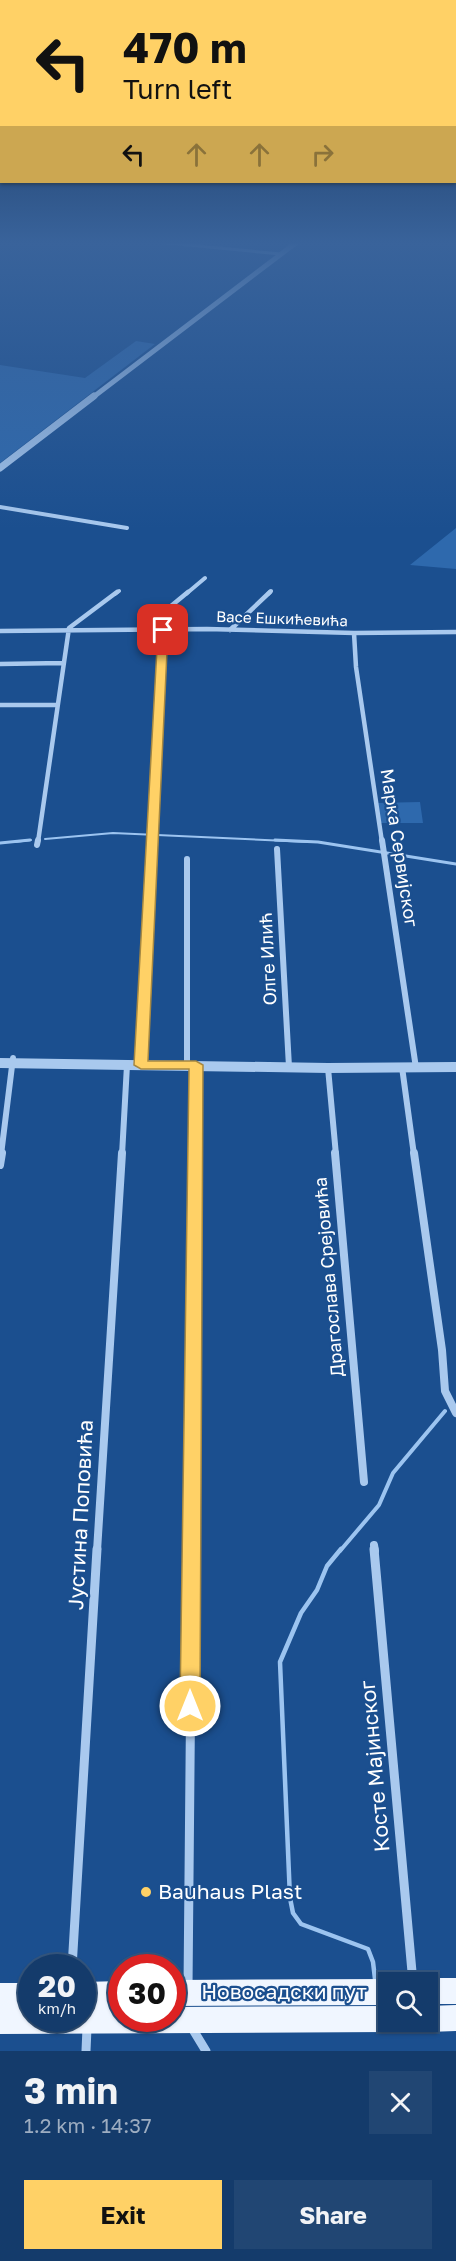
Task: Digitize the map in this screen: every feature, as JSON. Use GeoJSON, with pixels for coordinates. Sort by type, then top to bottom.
{"type":"FeatureCollection","features":[{"type":"Feature","properties":{"kind":"main road"},"geometry":{"type":"LineString","coordinates":[[438,1991],[456,1991]]}},
{"type":"Feature","properties":{"kind":"main road","name":"Новосадски пут"},"geometry":{"type":"LineString","coordinates":[[186,2004],[378,1993]]}},
{"type":"Feature","properties":{"kind":"main road"},"geometry":{"type":"LineString","coordinates":[[0,1996],[18,1996]]}},
{"type":"Feature","properties":{"kind":"main road","name":"Новосадски пут"},"geometry":{"type":"LineString","coordinates":[[186,2004],[378,2018]]}},
{"type":"Feature","properties":{"kind":"main road","name":"Новосадски пут"},"geometry":{"type":"LineString","coordinates":[[0,2021],[18,2018]]}},
{"type":"Feature","properties":{"kind":"main road"},"geometry":{"type":"LineString","coordinates":[[438,2019],[456,2018]]}},
{"type":"Feature","properties":{"kind":"street"},"geometry":{"type":"LineString","coordinates":[[0,468],[171,338]]}},
{"type":"Feature","properties":{"kind":"street"},"geometry":{"type":"LineString","coordinates":[[0,507],[127,528]]}},
{"type":"Feature","properties":{"kind":"street"},"geometry":{"type":"LineString","coordinates":[[141,631],[205,578]]}},
{"type":"Feature","properties":{"kind":"street"},"geometry":{"type":"LineString","coordinates":[[37,845],[69,630],[118,591]]}},
{"type":"Feature","properties":{"kind":"street"},"geometry":{"type":"LineString","coordinates":[[230,630],[271,591]]}},
{"type":"Feature","properties":{"kind":"street"},"geometry":{"type":"LineString","coordinates":[[141,1065],[163,630]]}},
{"type":"Feature","properties":{"kind":"street","name":"Васе Ешкићевића"},"geometry":{"type":"LineString","coordinates":[[0,631],[456,632]]}},
{"type":"Feature","properties":{"kind":"street","name":"Марка Сервијског"},"geometry":{"type":"LineString","coordinates":[[354,633],[356,667],[416,1068]]}},
{"type":"Feature","properties":{"kind":"street"},"geometry":{"type":"LineString","coordinates":[[0,664],[63,663]]}},
{"type":"Feature","properties":{"kind":"street"},"geometry":{"type":"LineString","coordinates":[[0,705],[57,705]]}},
{"type":"Feature","properties":{"kind":"street","name":"Олге Илић"},"geometry":{"type":"LineString","coordinates":[[277,849],[290,1067]]}},
{"type":"Feature","properties":{"kind":"street"},"geometry":{"type":"LineString","coordinates":[[185,1954],[192,1065],[187,859]]}},
{"type":"Feature","properties":{"kind":"street"},"geometry":{"type":"LineString","coordinates":[[0,1063],[14,1060],[127,1065],[456,1067]]}},
{"type":"Feature","properties":{"kind":"street"},"geometry":{"type":"LineString","coordinates":[[0,1166],[14,1060]]}},
{"type":"Feature","properties":{"kind":"street","name":"Јустина Поповића"},"geometry":{"type":"LineString","coordinates":[[73,1954],[127,1065]]}},
{"type":"Feature","properties":{"kind":"street"},"geometry":{"type":"LineString","coordinates":[[402,1067],[442,1350],[445,1391],[456,1413]]}},
{"type":"Feature","properties":{"kind":"street","name":"Драгослава Срејовића"},"geometry":{"type":"LineString","coordinates":[[327,1068],[363,1482]]}},
{"type":"Feature","properties":{"kind":"street","name":"Косте Мајинског"},"geometry":{"type":"LineString","coordinates":[[374,1545],[411,1972]]}},
{"type":"Feature","properties":{"kind":"street"},"geometry":{"type":"LineString","coordinates":[[186,2006],[206,2051]]}},
{"type":"Feature","properties":{"kind":"street"},"geometry":{"type":"LineString","coordinates":[[86,2032],[86,2051]]}},
{"type":"Feature","properties":{"kind":"shaded area"},"geometry":{"type":"Polygon","coordinates":[[[136,341],[155,344],[0,463],[0,365],[85,378],[136,341]]]}},
{"type":"Feature","properties":{"kind":"shaded area"},"geometry":{"type":"Polygon","coordinates":[[[456,528],[456,569],[410,565],[456,528]]]}},
{"type":"Feature","properties":{"kind":"shaded area"},"geometry":{"type":"Polygon","coordinates":[[[420,802],[423,823],[379,823],[376,803],[420,802]]]}},
{"type":"Feature","properties":{"kind":"waterway"},"geometry":{"type":"LineString","coordinates":[[45,839],[113,833],[309,842]]}},
{"type":"Feature","properties":{"kind":"waterway"},"geometry":{"type":"LineString","coordinates":[[0,843],[30,840]]}},
{"type":"Feature","properties":{"kind":"waterway"},"geometry":{"type":"LineString","coordinates":[[15,842],[31,840]]}},
{"type":"Feature","properties":{"kind":"waterway"},"geometry":{"type":"LineString","coordinates":[[275,840],[318,842],[456,864]]}},
{"type":"Feature","properties":{"kind":"waterway"},"geometry":{"type":"LineString","coordinates":[[340,1551],[379,1505],[393,1473],[445,1411]]}},
{"type":"Feature","properties":{"kind":"waterway"},"geometry":{"type":"LineString","coordinates":[[341,1549],[327,1566],[317,1590],[301,1613],[280,1662],[290,1898],[293,1913],[301,1924],[368,1949],[373,1962],[375,1979]]}},
{"type":"Feature","properties":{"kind":"place","name":"Bauhaus Plast"},"geometry":{"type":"Point","coordinates":[146,1892]}},
{"type":"Feature","properties":{"kind":"route"},"geometry":{"type":"LineString","coordinates":[[163,630],[141,1065],[196,1065],[190,1706]]}}]}
